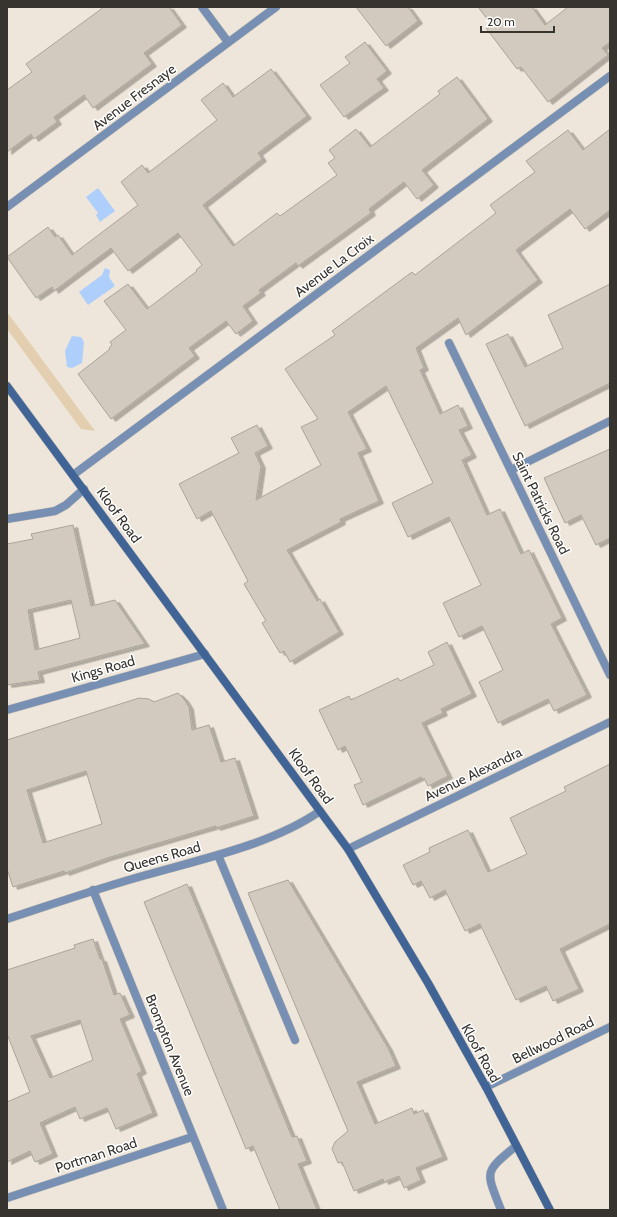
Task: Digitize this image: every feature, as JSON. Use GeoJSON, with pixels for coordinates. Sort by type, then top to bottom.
{"type":"FeatureCollection","features":[{"type":"Feature","properties":{"kind":"main road","name":"Kloof Road"},"geometry":{"type":"LineString","coordinates":[[7,386],[348,849],[428,983],[486,1087],[550,1210]]}},
{"type":"Feature","properties":{"kind":"street"},"geometry":{"type":"LineString","coordinates":[[202,7],[228,42]]}},
{"type":"Feature","properties":{"kind":"street","name":"Avenue Fresnaye"},"geometry":{"type":"LineString","coordinates":[[7,207],[276,7]]}},
{"type":"Feature","properties":{"kind":"street","name":"Avenue La Croix"},"geometry":{"type":"LineString","coordinates":[[73,475],[610,76]]}},
{"type":"Feature","properties":{"kind":"street","name":"Saint Patricks Road"},"geometry":{"type":"LineString","coordinates":[[450,343],[610,675]]}},
{"type":"Feature","properties":{"kind":"street"},"geometry":{"type":"LineString","coordinates":[[511,470],[610,421]]}},
{"type":"Feature","properties":{"kind":"street"},"geometry":{"type":"LineString","coordinates":[[7,519],[55,511],[66,505],[84,489]]}},
{"type":"Feature","properties":{"kind":"street","name":"Kings Road"},"geometry":{"type":"LineString","coordinates":[[7,710],[205,654]]}},
{"type":"Feature","properties":{"kind":"street","name":"Avenue Alexandra"},"geometry":{"type":"LineString","coordinates":[[348,849],[610,722]]}},
{"type":"Feature","properties":{"kind":"street","name":"Queens Road"},"geometry":{"type":"LineString","coordinates":[[7,919],[93,890],[218,855],[281,832],[304,822],[320,811]]}},
{"type":"Feature","properties":{"kind":"street"},"geometry":{"type":"LineString","coordinates":[[218,855],[294,1040]]}},
{"type":"Feature","properties":{"kind":"street","name":"Brompton Avenue"},"geometry":{"type":"LineString","coordinates":[[93,890],[192,1137],[224,1210]]}},
{"type":"Feature","properties":{"kind":"street","name":"Bellwood Road"},"geometry":{"type":"LineString","coordinates":[[486,1087],[610,1027]]}},
{"type":"Feature","properties":{"kind":"street","name":"Portman Road"},"geometry":{"type":"LineString","coordinates":[[7,1198],[192,1137]]}},
{"type":"Feature","properties":{"kind":"street"},"geometry":{"type":"LineString","coordinates":[[501,1210],[491,1183],[491,1169],[494,1164],[516,1146]]}},
{"type":"Feature","properties":{"kind":"shaded area"},"geometry":{"type":"Polygon","coordinates":[[[7,312],[95,431],[81,429],[7,329],[7,312]]]}},
{"type":"Feature","properties":{"kind":"water"},"geometry":{"type":"Polygon","coordinates":[[[98,188],[115,211],[100,222],[96,215],[98,213],[86,197],[98,188]]]}},
{"type":"Feature","properties":{"kind":"water"},"geometry":{"type":"Polygon","coordinates":[[[105,268],[110,270],[109,277],[115,286],[88,305],[79,292],[102,275],[105,268]]]}},
{"type":"Feature","properties":{"kind":"water"},"geometry":{"type":"Polygon","coordinates":[[[72,336],[81,337],[84,342],[82,363],[72,368],[67,367],[65,351],[72,336]]]}},
{"type":"Feature","properties":{"kind":"building"},"geometry":{"type":"Polygon","coordinates":[[[104,7],[169,7],[182,25],[144,53],[152,64],[93,108],[84,95],[54,117],[57,122],[34,139],[31,134],[7,152],[7,90],[32,72],[26,64],[104,7]]]}},
{"type":"Feature","properties":{"kind":"building"},"geometry":{"type":"Polygon","coordinates":[[[356,7],[408,7],[418,21],[386,46],[356,7]]]}},
{"type":"Feature","properties":{"kind":"building"},"geometry":{"type":"Polygon","coordinates":[[[478,7],[532,7],[545,25],[568,7],[610,7],[610,42],[602,48],[608,55],[548,102],[521,67],[517,69],[486,28],[491,24],[478,7]]]}},
{"type":"Feature","properties":{"kind":"building"},"geometry":{"type":"Polygon","coordinates":[[[365,42],[387,71],[377,79],[384,88],[344,117],[320,85],[350,63],[345,57],[365,42]]]}},
{"type":"Feature","properties":{"kind":"building"},"geometry":{"type":"Polygon","coordinates":[[[271,69],[307,116],[258,153],[262,159],[203,205],[233,246],[277,213],[280,216],[337,175],[328,163],[335,158],[329,150],[356,129],[370,147],[440,94],[438,91],[457,77],[488,119],[422,170],[434,185],[417,199],[404,182],[369,209],[371,213],[298,266],[296,263],[259,290],[261,293],[243,306],[253,321],[236,334],[226,321],[189,348],[195,356],[111,419],[78,374],[110,349],[109,348],[112,345],[110,342],[126,330],[104,301],[128,284],[147,309],[197,271],[196,270],[202,265],[178,233],[128,271],[111,248],[54,291],[52,287],[36,298],[7,257],[48,227],[55,237],[58,235],[72,255],[138,205],[121,182],[142,165],[148,173],[217,120],[201,100],[223,83],[233,97],[271,69]]]}},
{"type":"Feature","properties":{"kind":"building"},"geometry":{"type":"Polygon","coordinates":[[[610,129],[610,210],[585,229],[570,209],[516,250],[538,280],[466,335],[458,318],[416,348],[424,368],[420,370],[440,414],[458,405],[468,426],[459,430],[472,455],[462,460],[487,515],[500,509],[521,554],[529,550],[562,618],[551,624],[587,695],[554,711],[548,699],[498,723],[479,682],[503,670],[482,626],[459,637],[443,603],[481,585],[449,517],[408,537],[392,503],[433,483],[386,386],[348,412],[367,449],[358,453],[379,501],[340,519],[341,522],[287,550],[317,601],[320,599],[339,632],[290,662],[284,651],[280,653],[262,623],[266,621],[244,584],[248,581],[211,511],[197,519],[179,484],[239,453],[231,438],[257,425],[268,446],[255,453],[261,466],[256,500],[321,465],[301,427],[318,419],[285,369],[335,335],[332,331],[412,272],[415,275],[496,213],[490,205],[535,172],[526,161],[568,130],[583,150],[610,129]]]}},
{"type":"Feature","properties":{"kind":"building"},"geometry":{"type":"Polygon","coordinates":[[[610,284],[610,383],[525,426],[486,344],[508,334],[525,367],[563,348],[548,315],[610,284]]]}},
{"type":"Feature","properties":{"kind":"building"},"geometry":{"type":"Polygon","coordinates":[[[610,449],[610,538],[596,545],[581,515],[565,523],[544,478],[610,449]]]}},
{"type":"Feature","properties":{"kind":"building"},"geometry":{"type":"Polygon","coordinates":[[[73,525],[91,606],[115,600],[145,644],[38,672],[40,680],[7,685],[7,544],[33,539],[31,534],[73,525]],[[71,600],[28,610],[35,650],[80,638],[71,600]]]}},
{"type":"Feature","properties":{"kind":"building"},"geometry":{"type":"Polygon","coordinates":[[[447,642],[472,694],[441,709],[443,713],[422,723],[448,776],[428,786],[424,778],[422,780],[421,777],[363,805],[354,785],[362,782],[345,746],[338,750],[319,710],[349,696],[351,700],[398,678],[400,681],[434,665],[428,652],[447,642]]]}},
{"type":"Feature","properties":{"kind":"building"},"geometry":{"type":"Polygon","coordinates":[[[178,693],[189,707],[192,730],[209,725],[221,762],[235,758],[254,816],[107,858],[65,873],[64,871],[13,887],[7,869],[7,740],[139,698],[149,699],[154,702],[178,693]],[[86,771],[27,790],[43,843],[102,824],[86,771]]]}},
{"type":"Feature","properties":{"kind":"building"},"geometry":{"type":"Polygon","coordinates":[[[610,764],[610,924],[560,949],[579,989],[553,1001],[546,986],[516,1000],[480,924],[465,931],[445,890],[430,898],[421,881],[413,885],[403,865],[430,852],[429,848],[468,830],[488,872],[527,854],[510,818],[566,791],[564,787],[610,764]]]}},
{"type":"Feature","properties":{"kind":"building"},"geometry":{"type":"Polygon","coordinates":[[[288,880],[388,1048],[396,1066],[357,1082],[375,1124],[412,1108],[414,1114],[423,1110],[443,1157],[416,1168],[421,1180],[404,1188],[399,1176],[384,1182],[383,1179],[354,1191],[342,1162],[338,1163],[332,1149],[335,1142],[348,1131],[248,893],[288,880]]]}},
{"type":"Feature","properties":{"kind":"building"},"geometry":{"type":"Polygon","coordinates":[[[187,884],[292,1137],[297,1136],[307,1161],[298,1164],[317,1210],[280,1210],[253,1146],[246,1149],[144,902],[187,884]]]}},
{"type":"Feature","properties":{"kind":"building"},"geometry":{"type":"Polygon","coordinates":[[[93,939],[100,959],[102,959],[114,995],[120,993],[130,1015],[120,1019],[142,1071],[137,1074],[153,1113],[116,1129],[107,1108],[80,1119],[75,1107],[40,1123],[53,1154],[35,1162],[30,1151],[7,1162],[7,1102],[30,1092],[7,1034],[7,970],[75,948],[74,945],[93,939]],[[80,1020],[31,1036],[50,1078],[93,1060],[80,1020]]]}}]}
